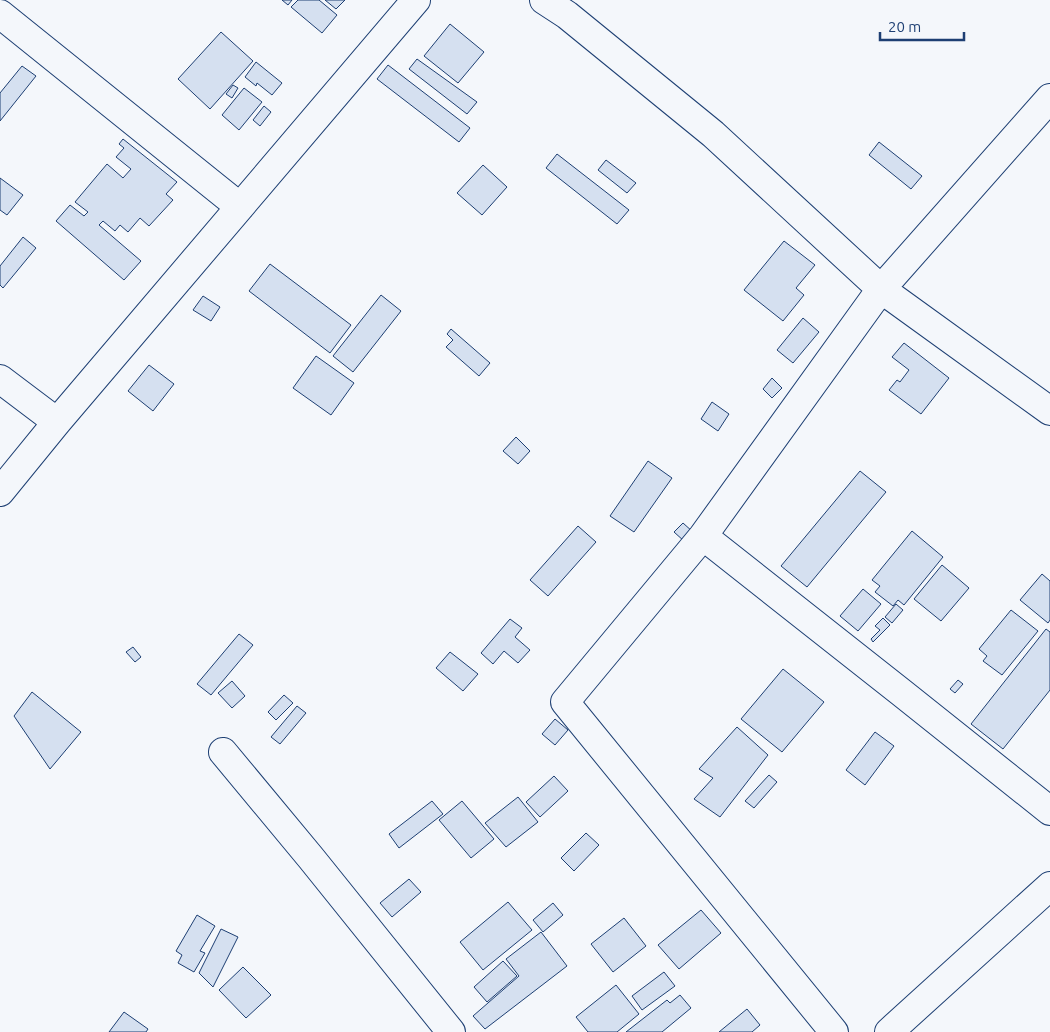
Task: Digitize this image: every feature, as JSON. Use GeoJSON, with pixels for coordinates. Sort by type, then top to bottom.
{"type":"FeatureCollection","features":[{"type":"Feature","properties":{"kind":"street"},"geometry":{"type":"LineString","coordinates":[[0,492],[57,422],[416,0]]}},
{"type":"Feature","properties":{"kind":"street"},"geometry":{"type":"LineString","coordinates":[[544,0],[567,15],[713,134],[881,289],[1050,411]]}},
{"type":"Feature","properties":{"kind":"street"},"geometry":{"type":"LineString","coordinates":[[0,14],[240,207]]}},
{"type":"Feature","properties":{"kind":"street"},"geometry":{"type":"LineString","coordinates":[[834,1032],[565,702],[703,536],[881,289],[1050,98]]}},
{"type":"Feature","properties":{"kind":"street"},"geometry":{"type":"LineString","coordinates":[[0,380],[57,422]]}},
{"type":"Feature","properties":{"kind":"street"},"geometry":{"type":"LineString","coordinates":[[703,536],[1050,811]]}},
{"type":"Feature","properties":{"kind":"street"},"geometry":{"type":"LineString","coordinates":[[223,752],[451,1032]]}},
{"type":"Feature","properties":{"kind":"street"},"geometry":{"type":"LineString","coordinates":[[889,1032],[1050,886]]}},
{"type":"Feature","properties":{"kind":"building"},"geometry":{"type":"Polygon","coordinates":[[[282,0],[292,0],[288,5],[282,0]]]}},
{"type":"Feature","properties":{"kind":"building"},"geometry":{"type":"Polygon","coordinates":[[[298,0],[319,0],[337,15],[322,33],[291,7],[298,0]]]}},
{"type":"Feature","properties":{"kind":"building"},"geometry":{"type":"Polygon","coordinates":[[[325,0],[345,0],[336,9],[325,0]]]}},
{"type":"Feature","properties":{"kind":"building"},"geometry":{"type":"Polygon","coordinates":[[[450,24],[484,52],[458,83],[424,56],[450,24]]]}},
{"type":"Feature","properties":{"kind":"building"},"geometry":{"type":"Polygon","coordinates":[[[221,32],[253,61],[210,109],[178,79],[221,32]]]}},
{"type":"Feature","properties":{"kind":"building"},"geometry":{"type":"Polygon","coordinates":[[[417,59],[477,102],[467,114],[409,69],[417,59]]]}},
{"type":"Feature","properties":{"kind":"building"},"geometry":{"type":"Polygon","coordinates":[[[256,62],[282,83],[272,95],[257,83],[256,86],[245,77],[256,62]]]}},
{"type":"Feature","properties":{"kind":"building"},"geometry":{"type":"Polygon","coordinates":[[[388,65],[470,128],[459,142],[377,79],[388,65]]]}},
{"type":"Feature","properties":{"kind":"building"},"geometry":{"type":"Polygon","coordinates":[[[22,66],[36,76],[0,121],[0,93],[22,66]]]}},
{"type":"Feature","properties":{"kind":"building"},"geometry":{"type":"Polygon","coordinates":[[[233,85],[238,88],[232,98],[226,94],[233,85]]]}},
{"type":"Feature","properties":{"kind":"building"},"geometry":{"type":"Polygon","coordinates":[[[244,88],[262,102],[239,130],[222,115],[244,88]]]}},
{"type":"Feature","properties":{"kind":"building"},"geometry":{"type":"Polygon","coordinates":[[[264,106],[271,112],[260,126],[253,120],[264,106]]]}},
{"type":"Feature","properties":{"kind":"building"},"geometry":{"type":"Polygon","coordinates":[[[123,139],[177,182],[166,194],[173,200],[149,226],[140,218],[128,232],[120,225],[115,231],[103,221],[99,225],[141,261],[124,280],[56,221],[70,205],[84,216],[88,212],[75,202],[107,164],[123,178],[131,169],[116,157],[124,148],[119,144],[123,139]]]}},
{"type":"Feature","properties":{"kind":"building"},"geometry":{"type":"Polygon","coordinates":[[[879,142],[922,176],[911,189],[869,155],[879,142]]]}},
{"type":"Feature","properties":{"kind":"building"},"geometry":{"type":"Polygon","coordinates":[[[557,154],[629,210],[617,224],[546,168],[557,154]]]}},
{"type":"Feature","properties":{"kind":"building"},"geometry":{"type":"Polygon","coordinates":[[[606,160],[636,183],[627,193],[598,170],[606,160]]]}},
{"type":"Feature","properties":{"kind":"building"},"geometry":{"type":"Polygon","coordinates":[[[483,165],[507,187],[482,215],[457,193],[483,165]]]}},
{"type":"Feature","properties":{"kind":"building"},"geometry":{"type":"Polygon","coordinates":[[[0,178],[23,195],[7,215],[0,210],[0,178]]]}},
{"type":"Feature","properties":{"kind":"building"},"geometry":{"type":"Polygon","coordinates":[[[23,237],[36,248],[3,288],[0,285],[0,266],[23,237]]]}},
{"type":"Feature","properties":{"kind":"building"},"geometry":{"type":"Polygon","coordinates":[[[784,241],[815,265],[796,288],[804,295],[783,321],[744,290],[784,241]]]}},
{"type":"Feature","properties":{"kind":"building"},"geometry":{"type":"Polygon","coordinates":[[[270,264],[351,325],[330,353],[249,291],[270,264]]]}},
{"type":"Feature","properties":{"kind":"building"},"geometry":{"type":"Polygon","coordinates":[[[381,295],[401,311],[353,372],[333,356],[381,295]]]}},
{"type":"Feature","properties":{"kind":"building"},"geometry":{"type":"Polygon","coordinates":[[[203,296],[220,307],[211,321],[193,310],[203,296]]]}},
{"type":"Feature","properties":{"kind":"building"},"geometry":{"type":"Polygon","coordinates":[[[803,318],[819,332],[793,363],[777,350],[803,318]]]}},
{"type":"Feature","properties":{"kind":"building"},"geometry":{"type":"Polygon","coordinates":[[[451,329],[490,363],[479,376],[446,347],[453,340],[447,334],[451,329]]]}},
{"type":"Feature","properties":{"kind":"building"},"geometry":{"type":"Polygon","coordinates":[[[904,343],[949,378],[921,414],[889,390],[897,380],[900,382],[909,370],[892,357],[904,343]]]}},
{"type":"Feature","properties":{"kind":"building"},"geometry":{"type":"Polygon","coordinates":[[[316,356],[354,383],[331,415],[293,388],[316,356]]]}},
{"type":"Feature","properties":{"kind":"building"},"geometry":{"type":"Polygon","coordinates":[[[149,365],[174,384],[153,411],[128,391],[149,365]]]}},
{"type":"Feature","properties":{"kind":"building"},"geometry":{"type":"Polygon","coordinates":[[[772,378],[782,388],[772,398],[763,389],[772,378]]]}},
{"type":"Feature","properties":{"kind":"building"},"geometry":{"type":"Polygon","coordinates":[[[712,402],[729,414],[718,431],[701,419],[712,402]]]}},
{"type":"Feature","properties":{"kind":"building"},"geometry":{"type":"Polygon","coordinates":[[[516,437],[530,451],[518,464],[503,451],[516,437]]]}},
{"type":"Feature","properties":{"kind":"building"},"geometry":{"type":"Polygon","coordinates":[[[648,461],[672,478],[634,532],[610,516],[648,461]]]}},
{"type":"Feature","properties":{"kind":"building"},"geometry":{"type":"Polygon","coordinates":[[[860,471],[886,492],[807,587],[781,566],[860,471]]]}},
{"type":"Feature","properties":{"kind":"building"},"geometry":{"type":"Polygon","coordinates":[[[683,523],[693,532],[684,541],[674,532],[683,523]]]}},
{"type":"Feature","properties":{"kind":"building"},"geometry":{"type":"Polygon","coordinates":[[[578,526],[596,542],[548,596],[530,580],[578,526]]]}},
{"type":"Feature","properties":{"kind":"building"},"geometry":{"type":"Polygon","coordinates":[[[912,531],[943,557],[904,605],[898,600],[893,606],[875,592],[880,586],[872,580],[912,531]]]}},
{"type":"Feature","properties":{"kind":"building"},"geometry":{"type":"Polygon","coordinates":[[[942,565],[969,588],[941,621],[914,599],[942,565]]]}},
{"type":"Feature","properties":{"kind":"building"},"geometry":{"type":"Polygon","coordinates":[[[1042,574],[1050,581],[1050,620],[1048,623],[1020,600],[1042,574]]]}},
{"type":"Feature","properties":{"kind":"building"},"geometry":{"type":"Polygon","coordinates":[[[863,589],[881,604],[858,631],[840,616],[863,589]]]}},
{"type":"Feature","properties":{"kind":"building"},"geometry":{"type":"Polygon","coordinates":[[[896,604],[903,610],[892,623],[885,617],[896,604]]]}},
{"type":"Feature","properties":{"kind":"building"},"geometry":{"type":"Polygon","coordinates":[[[1011,610],[1038,631],[1002,675],[983,661],[987,656],[979,649],[1011,610]]]}},
{"type":"Feature","properties":{"kind":"building"},"geometry":{"type":"Polygon","coordinates":[[[883,618],[890,625],[873,642],[871,639],[880,630],[875,626],[883,618]]]}},
{"type":"Feature","properties":{"kind":"building"},"geometry":{"type":"Polygon","coordinates":[[[510,619],[522,628],[515,637],[530,650],[518,663],[504,651],[493,664],[481,653],[510,619]]]}},
{"type":"Feature","properties":{"kind":"building"},"geometry":{"type":"Polygon","coordinates":[[[1046,629],[1050,632],[1050,690],[1003,749],[971,724],[1046,629]]]}},
{"type":"Feature","properties":{"kind":"building"},"geometry":{"type":"Polygon","coordinates":[[[239,634],[253,645],[211,695],[197,684],[239,634]]]}},
{"type":"Feature","properties":{"kind":"building"},"geometry":{"type":"Polygon","coordinates":[[[133,647],[141,657],[135,662],[126,652],[133,647]]]}},
{"type":"Feature","properties":{"kind":"building"},"geometry":{"type":"Polygon","coordinates":[[[450,652],[478,674],[463,691],[436,668],[450,652]]]}},
{"type":"Feature","properties":{"kind":"building"},"geometry":{"type":"Polygon","coordinates":[[[783,669],[824,702],[782,752],[741,719],[783,669]]]}},
{"type":"Feature","properties":{"kind":"building"},"geometry":{"type":"Polygon","coordinates":[[[958,680],[963,684],[955,693],[950,689],[958,680]]]}},
{"type":"Feature","properties":{"kind":"building"},"geometry":{"type":"Polygon","coordinates":[[[232,681],[245,696],[232,708],[218,693],[232,681]]]}},
{"type":"Feature","properties":{"kind":"building"},"geometry":{"type":"Polygon","coordinates":[[[32,692],[81,732],[50,769],[14,716],[32,692]]]}},
{"type":"Feature","properties":{"kind":"building"},"geometry":{"type":"Polygon","coordinates":[[[284,695],[293,703],[276,720],[268,712],[284,695]]]}},
{"type":"Feature","properties":{"kind":"building"},"geometry":{"type":"Polygon","coordinates":[[[297,706],[306,713],[280,744],[271,737],[297,706]]]}},
{"type":"Feature","properties":{"kind":"building"},"geometry":{"type":"Polygon","coordinates":[[[555,719],[568,730],[555,745],[542,734],[555,719]]]}},
{"type":"Feature","properties":{"kind":"building"},"geometry":{"type":"Polygon","coordinates":[[[737,727],[768,755],[720,817],[694,799],[713,778],[699,769],[737,727]]]}},
{"type":"Feature","properties":{"kind":"building"},"geometry":{"type":"Polygon","coordinates":[[[875,732],[894,746],[865,785],[846,770],[875,732]]]}},
{"type":"Feature","properties":{"kind":"building"},"geometry":{"type":"Polygon","coordinates":[[[769,775],[777,782],[754,808],[745,801],[769,775]]]}},
{"type":"Feature","properties":{"kind":"building"},"geometry":{"type":"Polygon","coordinates":[[[554,776],[568,791],[540,817],[526,802],[554,776]]]}},
{"type":"Feature","properties":{"kind":"building"},"geometry":{"type":"Polygon","coordinates":[[[518,797],[538,822],[506,847],[485,823],[518,797]]]}},
{"type":"Feature","properties":{"kind":"building"},"geometry":{"type":"Polygon","coordinates":[[[432,801],[443,814],[399,848],[389,834],[432,801]]]}},
{"type":"Feature","properties":{"kind":"building"},"geometry":{"type":"Polygon","coordinates":[[[462,801],[494,839],[471,858],[439,820],[462,801]]]}},
{"type":"Feature","properties":{"kind":"building"},"geometry":{"type":"Polygon","coordinates":[[[586,833],[599,845],[574,871],[561,858],[586,833]]]}},
{"type":"Feature","properties":{"kind":"building"},"geometry":{"type":"Polygon","coordinates":[[[409,879],[421,892],[392,917],[380,903],[409,879]]]}},
{"type":"Feature","properties":{"kind":"building"},"geometry":{"type":"Polygon","coordinates":[[[508,902],[532,930],[483,970],[460,942],[508,902]]]}},
{"type":"Feature","properties":{"kind":"building"},"geometry":{"type":"Polygon","coordinates":[[[553,903],[563,915],[543,932],[533,920],[553,903]]]}},
{"type":"Feature","properties":{"kind":"building"},"geometry":{"type":"Polygon","coordinates":[[[701,910],[721,933],[679,969],[658,945],[701,910]]]}},
{"type":"Feature","properties":{"kind":"building"},"geometry":{"type":"Polygon","coordinates":[[[197,915],[215,926],[200,951],[205,953],[194,972],[178,963],[182,955],[176,951],[197,915]]]}},
{"type":"Feature","properties":{"kind":"building"},"geometry":{"type":"Polygon","coordinates":[[[624,918],[646,946],[613,972],[591,944],[624,918]]]}},
{"type":"Feature","properties":{"kind":"building"},"geometry":{"type":"Polygon","coordinates":[[[221,929],[238,937],[213,987],[199,973],[221,929]]]}},
{"type":"Feature","properties":{"kind":"building"},"geometry":{"type":"Polygon","coordinates":[[[541,932],[567,966],[485,1029],[473,1016],[519,976],[506,959],[541,932]]]}},
{"type":"Feature","properties":{"kind":"building"},"geometry":{"type":"Polygon","coordinates":[[[503,961],[517,976],[487,1002],[474,987],[503,961]]]}},
{"type":"Feature","properties":{"kind":"building"},"geometry":{"type":"Polygon","coordinates":[[[243,967],[271,995],[246,1018],[219,990],[243,967]]]}},
{"type":"Feature","properties":{"kind":"building"},"geometry":{"type":"Polygon","coordinates":[[[664,972],[675,986],[642,1010],[632,996],[664,972]]]}},
{"type":"Feature","properties":{"kind":"building"},"geometry":{"type":"Polygon","coordinates":[[[616,985],[639,1014],[617,1032],[588,1032],[576,1017],[616,985]]]}},
{"type":"Feature","properties":{"kind":"building"},"geometry":{"type":"Polygon","coordinates":[[[680,995],[691,1008],[662,1032],[626,1032],[667,1000],[670,1003],[680,995]]]}},
{"type":"Feature","properties":{"kind":"building"},"geometry":{"type":"Polygon","coordinates":[[[747,1009],[760,1025],[752,1032],[719,1032],[747,1009]]]}},
{"type":"Feature","properties":{"kind":"building"},"geometry":{"type":"Polygon","coordinates":[[[124,1012],[148,1029],[146,1032],[109,1032],[124,1012]]]}}]}
